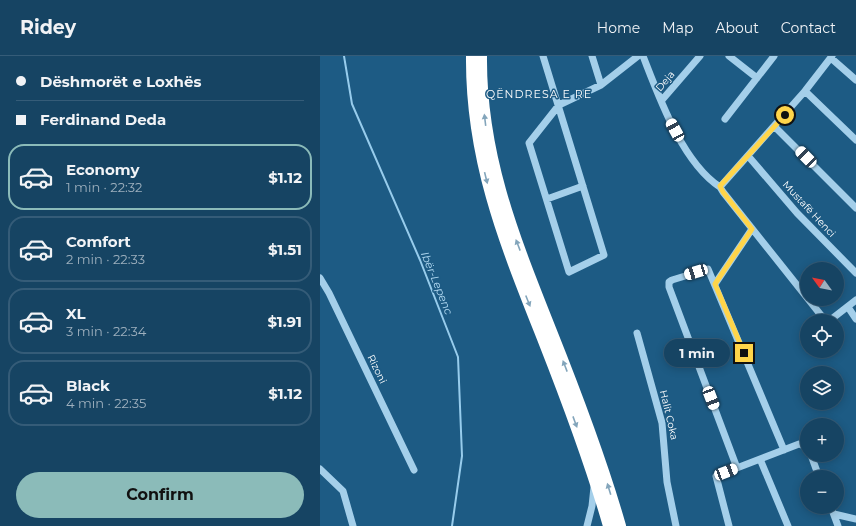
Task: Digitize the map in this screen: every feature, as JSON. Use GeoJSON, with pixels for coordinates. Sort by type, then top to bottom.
{"type":"FeatureCollection","features":[{"type":"Feature","properties":{"kind":"highway"},"geometry":{"type":"LineString","coordinates":[[472,56],[473,100],[478,139],[485,177],[497,219],[572,415],[595,480],[609,526]]}},
{"type":"Feature","properties":{"kind":"highway"},"geometry":{"type":"LineString","coordinates":[[481,56],[484,116],[495,176],[514,234],[599,458],[620,526]]}},
{"type":"Feature","properties":{"kind":"street"},"geometry":{"type":"LineString","coordinates":[[543,56],[558,105],[583,186],[604,255],[570,272],[529,143],[558,105],[601,85],[638,56]]}},
{"type":"Feature","properties":{"kind":"street"},"geometry":{"type":"LineString","coordinates":[[592,56],[601,85]]}},
{"type":"Feature","properties":{"kind":"street"},"geometry":{"type":"LineString","coordinates":[[643,56],[668,117],[682,144],[701,169],[713,182],[720,186],[723,192],[797,287],[824,319],[829,321],[848,308],[856,300]]}},
{"type":"Feature","properties":{"kind":"street","name":"Deja"},"geometry":{"type":"LineString","coordinates":[[662,100],[700,56]]}},
{"type":"Feature","properties":{"kind":"street"},"geometry":{"type":"LineString","coordinates":[[729,56],[757,78]]}},
{"type":"Feature","properties":{"kind":"street"},"geometry":{"type":"LineString","coordinates":[[725,119],[774,56]]}},
{"type":"Feature","properties":{"kind":"street"},"geometry":{"type":"LineString","coordinates":[[720,186],[749,157],[775,127],[805,92],[831,57],[856,80]]}},
{"type":"Feature","properties":{"kind":"street"},"geometry":{"type":"LineString","coordinates":[[805,92],[856,140]]}},
{"type":"Feature","properties":{"kind":"street"},"geometry":{"type":"LineString","coordinates":[[775,127],[856,208]]}},
{"type":"Feature","properties":{"kind":"street","name":"Mustafë Henci"},"geometry":{"type":"LineString","coordinates":[[749,157],[797,213],[856,273]]}},
{"type":"Feature","properties":{"kind":"street"},"geometry":{"type":"LineString","coordinates":[[547,199],[583,186]]}},
{"type":"Feature","properties":{"kind":"street"},"geometry":{"type":"LineString","coordinates":[[715,284],[752,229]]}},
{"type":"Feature","properties":{"kind":"street"},"geometry":{"type":"LineString","coordinates":[[737,468],[669,284],[672,280],[708,269],[784,450]]}},
{"type":"Feature","properties":{"kind":"street","name":"Rizoni"},"geometry":{"type":"LineString","coordinates":[[320,278],[370,376],[414,470]]}},
{"type":"Feature","properties":{"kind":"street"},"geometry":{"type":"LineString","coordinates":[[848,308],[856,318]]}},
{"type":"Feature","properties":{"kind":"street","name":"Halit Coka"},"geometry":{"type":"LineString","coordinates":[[637,333],[662,422],[666,446],[667,482],[676,526]]}},
{"type":"Feature","properties":{"kind":"street"},"geometry":{"type":"LineString","coordinates":[[729,526],[716,476],[800,445]]}},
{"type":"Feature","properties":{"kind":"street"},"geometry":{"type":"LineString","coordinates":[[760,459],[788,526]]}},
{"type":"Feature","properties":{"kind":"street"},"geometry":{"type":"LineString","coordinates":[[320,469],[343,491],[352,526]]}},
{"type":"Feature","properties":{"kind":"street"},"geometry":{"type":"LineString","coordinates":[[587,526],[592,506],[595,480]]}},
{"type":"Feature","properties":{"kind":"street"},"geometry":{"type":"LineString","coordinates":[[834,514],[838,526]]}},
{"type":"Feature","properties":{"kind":"street"},"geometry":{"type":"LineString","coordinates":[[843,514],[856,519]]}},
{"type":"Feature","properties":{"kind":"waterway","name":"Ibër-Lepenc"},"geometry":{"type":"LineString","coordinates":[[344,56],[352,104],[420,260],[458,357],[462,456],[452,526]]}},
{"type":"Feature","properties":{"kind":"district","name":"QËNDRESA E RE"},"geometry":{"type":"Point","coordinates":[539,94]}},
{"type":"Feature","properties":{"kind":"route"},"geometry":{"type":"LineString","coordinates":[[744,353],[715,284],[752,229],[720,186],[749,157],[785,115]]}}]}
